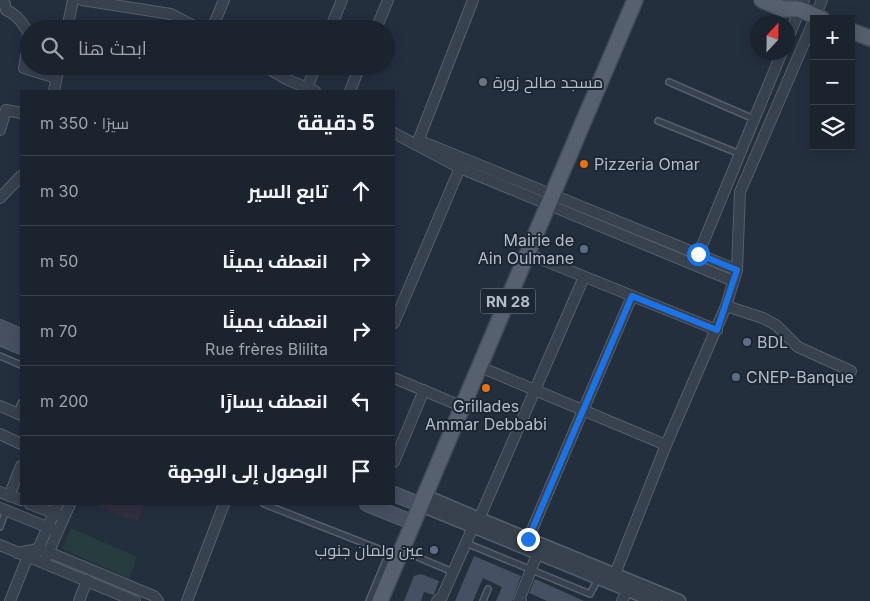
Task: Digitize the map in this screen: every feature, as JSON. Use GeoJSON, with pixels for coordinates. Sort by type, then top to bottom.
{"type":"FeatureCollection","features":[{"type":"Feature","properties":{"kind":"main road","name":"RN 28"},"geometry":{"type":"LineString","coordinates":[[380,601],[397,554],[414,523],[635,0]]}},
{"type":"Feature","properties":{"kind":"main road"},"geometry":{"type":"LineString","coordinates":[[762,0],[783,9],[798,3],[813,15]]}},
{"type":"Feature","properties":{"kind":"main road"},"geometry":{"type":"LineString","coordinates":[[855,32],[870,38]]}},
{"type":"Feature","properties":{"kind":"main road"},"geometry":{"type":"LineString","coordinates":[[0,327],[20,336]]}},
{"type":"Feature","properties":{"kind":"main road"},"geometry":{"type":"LineString","coordinates":[[0,338],[20,347]]}},
{"type":"Feature","properties":{"kind":"main road"},"geometry":{"type":"LineString","coordinates":[[395,494],[423,501]]}},
{"type":"Feature","properties":{"kind":"main road"},"geometry":{"type":"LineString","coordinates":[[369,505],[414,523]]}},
{"type":"Feature","properties":{"kind":"street"},"geometry":{"type":"LineString","coordinates":[[69,20],[73,0]]}},
{"type":"Feature","properties":{"kind":"street"},"geometry":{"type":"LineString","coordinates":[[82,0],[119,3],[171,14],[183,20]]}},
{"type":"Feature","properties":{"kind":"street"},"geometry":{"type":"LineString","coordinates":[[216,20],[224,0]]}},
{"type":"Feature","properties":{"kind":"street"},"geometry":{"type":"LineString","coordinates":[[334,20],[342,0]]}},
{"type":"Feature","properties":{"kind":"street"},"geometry":{"type":"LineString","coordinates":[[380,20],[388,0]]}},
{"type":"Feature","properties":{"kind":"street"},"geometry":{"type":"LineString","coordinates":[[418,143],[473,0]]}},
{"type":"Feature","properties":{"kind":"street"},"geometry":{"type":"LineString","coordinates":[[818,15],[822,0]]}},
{"type":"Feature","properties":{"kind":"street"},"geometry":{"type":"LineString","coordinates":[[0,3],[5,4],[6,10],[12,12],[20,20]]}},
{"type":"Feature","properties":{"kind":"street"},"geometry":{"type":"LineString","coordinates":[[615,574],[666,446],[726,306],[737,270],[740,192],[810,34]]}},
{"type":"Feature","properties":{"kind":"street"},"geometry":{"type":"LineString","coordinates":[[694,265],[779,60]]}},
{"type":"Feature","properties":{"kind":"street"},"geometry":{"type":"LineString","coordinates":[[46,75],[56,78]]}},
{"type":"Feature","properties":{"kind":"street"},"geometry":{"type":"LineString","coordinates":[[54,90],[57,75]]}},
{"type":"Feature","properties":{"kind":"street"},"geometry":{"type":"LineString","coordinates":[[279,75],[311,90],[314,75]]}},
{"type":"Feature","properties":{"kind":"street"},"geometry":{"type":"LineString","coordinates":[[350,90],[356,75]]}},
{"type":"Feature","properties":{"kind":"street"},"geometry":{"type":"LineString","coordinates":[[0,130],[6,110],[20,113]]}},
{"type":"Feature","properties":{"kind":"street"},"geometry":{"type":"LineString","coordinates":[[395,132],[418,143],[460,168],[698,254],[737,270]]}},
{"type":"Feature","properties":{"kind":"street"},"geometry":{"type":"LineString","coordinates":[[418,143],[464,158],[551,200],[694,265],[734,281]]}},
{"type":"Feature","properties":{"kind":"street"},"geometry":{"type":"LineString","coordinates":[[395,321],[464,158]]}},
{"type":"Feature","properties":{"kind":"street"},"geometry":{"type":"LineString","coordinates":[[0,198],[20,177]]}},
{"type":"Feature","properties":{"kind":"street"},"geometry":{"type":"LineString","coordinates":[[528,254],[717,330]]}},
{"type":"Feature","properties":{"kind":"street"},"geometry":{"type":"LineString","coordinates":[[437,601],[442,597],[476,523],[584,277]]}},
{"type":"Feature","properties":{"kind":"street"},"geometry":{"type":"LineString","coordinates":[[526,544],[632,296]]}},
{"type":"Feature","properties":{"kind":"street"},"geometry":{"type":"LineString","coordinates":[[726,306],[763,318],[776,325],[798,347],[851,371]]}},
{"type":"Feature","properties":{"kind":"street"},"geometry":{"type":"LineString","coordinates":[[480,367],[666,446]]}},
{"type":"Feature","properties":{"kind":"street"},"geometry":{"type":"LineString","coordinates":[[395,378],[463,407]]}},
{"type":"Feature","properties":{"kind":"street"},"geometry":{"type":"LineString","coordinates":[[395,460],[424,390]]}},
{"type":"Feature","properties":{"kind":"street"},"geometry":{"type":"LineString","coordinates":[[0,406],[19,414]]}},
{"type":"Feature","properties":{"kind":"street"},"geometry":{"type":"LineString","coordinates":[[0,434],[20,444]]}},
{"type":"Feature","properties":{"kind":"street"},"geometry":{"type":"LineString","coordinates":[[20,468],[5,494],[20,500]]}},
{"type":"Feature","properties":{"kind":"street"},"geometry":{"type":"LineString","coordinates":[[423,501],[526,544],[615,574],[627,591],[679,601]]}},
{"type":"Feature","properties":{"kind":"street"},"geometry":{"type":"LineString","coordinates":[[38,505],[56,508],[64,517]]}},
{"type":"Feature","properties":{"kind":"street"},"geometry":{"type":"LineString","coordinates":[[34,555],[57,531],[70,505]]}},
{"type":"Feature","properties":{"kind":"street"},"geometry":{"type":"LineString","coordinates":[[187,601],[224,505]]}},
{"type":"Feature","properties":{"kind":"street"},"geometry":{"type":"LineString","coordinates":[[10,601],[56,508]]}},
{"type":"Feature","properties":{"kind":"street"},"geometry":{"type":"LineString","coordinates":[[3,509],[57,531]]}},
{"type":"Feature","properties":{"kind":"street"},"geometry":{"type":"LineString","coordinates":[[0,546],[34,555],[154,596],[158,601]]}},
{"type":"Feature","properties":{"kind":"street"},"geometry":{"type":"LineString","coordinates":[[519,601],[540,549]]}},
{"type":"Feature","properties":{"kind":"street"},"geometry":{"type":"LineString","coordinates":[[540,549],[598,578],[655,601]]}},
{"type":"Feature","properties":{"kind":"street"},"geometry":{"type":"LineString","coordinates":[[34,555],[135,601]]}},
{"type":"Feature","properties":{"kind":"street"},"geometry":{"type":"LineString","coordinates":[[79,601],[87,580]]}},
{"type":"Feature","properties":{"kind":"street"},"geometry":{"type":"LineString","coordinates":[[106,601],[110,590]]}},
{"type":"Feature","properties":{"kind":"lane"},"geometry":{"type":"LineString","coordinates":[[669,82],[754,119]]}},
{"type":"Feature","properties":{"kind":"lane"},"geometry":{"type":"LineString","coordinates":[[658,120],[740,154]]}},
{"type":"Feature","properties":{"kind":"lane"},"geometry":{"type":"LineString","coordinates":[[0,356],[20,365]]}},
{"type":"Feature","properties":{"kind":"lane"},"geometry":{"type":"LineString","coordinates":[[267,505],[397,554],[453,572]]}},
{"type":"Feature","properties":{"kind":"lane"},"geometry":{"type":"LineString","coordinates":[[0,527],[3,509]]}},
{"type":"Feature","properties":{"kind":"lane"},"geometry":{"type":"LineString","coordinates":[[466,543],[590,594],[598,578]]}},
{"type":"Feature","properties":{"kind":"lane"},"geometry":{"type":"LineString","coordinates":[[369,601],[397,554]]}},
{"type":"Feature","properties":{"kind":"lane"},"geometry":{"type":"LineString","coordinates":[[483,601],[488,589]]}},
{"type":"Feature","properties":{"kind":"shaded area"},"geometry":{"type":"Polygon","coordinates":[[[98,505],[144,505],[137,522],[98,505]]]}},
{"type":"Feature","properties":{"kind":"green space"},"geometry":{"type":"Polygon","coordinates":[[[71,528],[137,557],[129,578],[62,549],[71,528]]]}},
{"type":"Feature","properties":{"kind":"building"},"geometry":{"type":"Polygon","coordinates":[[[474,556],[521,576],[512,601],[496,601],[502,587],[483,578],[473,601],[455,601],[474,556]]]}},
{"type":"Feature","properties":{"kind":"building"},"geometry":{"type":"Polygon","coordinates":[[[421,574],[439,581],[434,595],[424,592],[421,601],[404,601],[414,576],[421,574]]]}},
{"type":"Feature","properties":{"kind":"building"},"geometry":{"type":"Polygon","coordinates":[[[535,579],[584,601],[547,601],[529,593],[535,579]]]}},
{"type":"Feature","properties":{"kind":"place","name":"مسجد صالح زورة"},"geometry":{"type":"Point","coordinates":[483,82]}},
{"type":"Feature","properties":{"kind":"place","name":"Pizzeria Omar"},"geometry":{"type":"Point","coordinates":[584,164]}},
{"type":"Feature","properties":{"kind":"place","name":"Mairie de Ain Oulmane"},"geometry":{"type":"Point","coordinates":[584,249]}},
{"type":"Feature","properties":{"kind":"place","name":"BDL"},"geometry":{"type":"Point","coordinates":[747,342]}},
{"type":"Feature","properties":{"kind":"place","name":"CNEP-Banque"},"geometry":{"type":"Point","coordinates":[736,377]}},
{"type":"Feature","properties":{"kind":"place","name":"Grillades Ammar Debbabi"},"geometry":{"type":"Point","coordinates":[486,388]}},
{"type":"Feature","properties":{"kind":"place","name":"عين ولمان جنوب"},"geometry":{"type":"Point","coordinates":[434,550]}},
{"type":"Feature","properties":{"kind":"route"},"geometry":{"type":"LineString","coordinates":[[528,539],[632,296],[717,330],[737,270],[698,254]]}}]}
